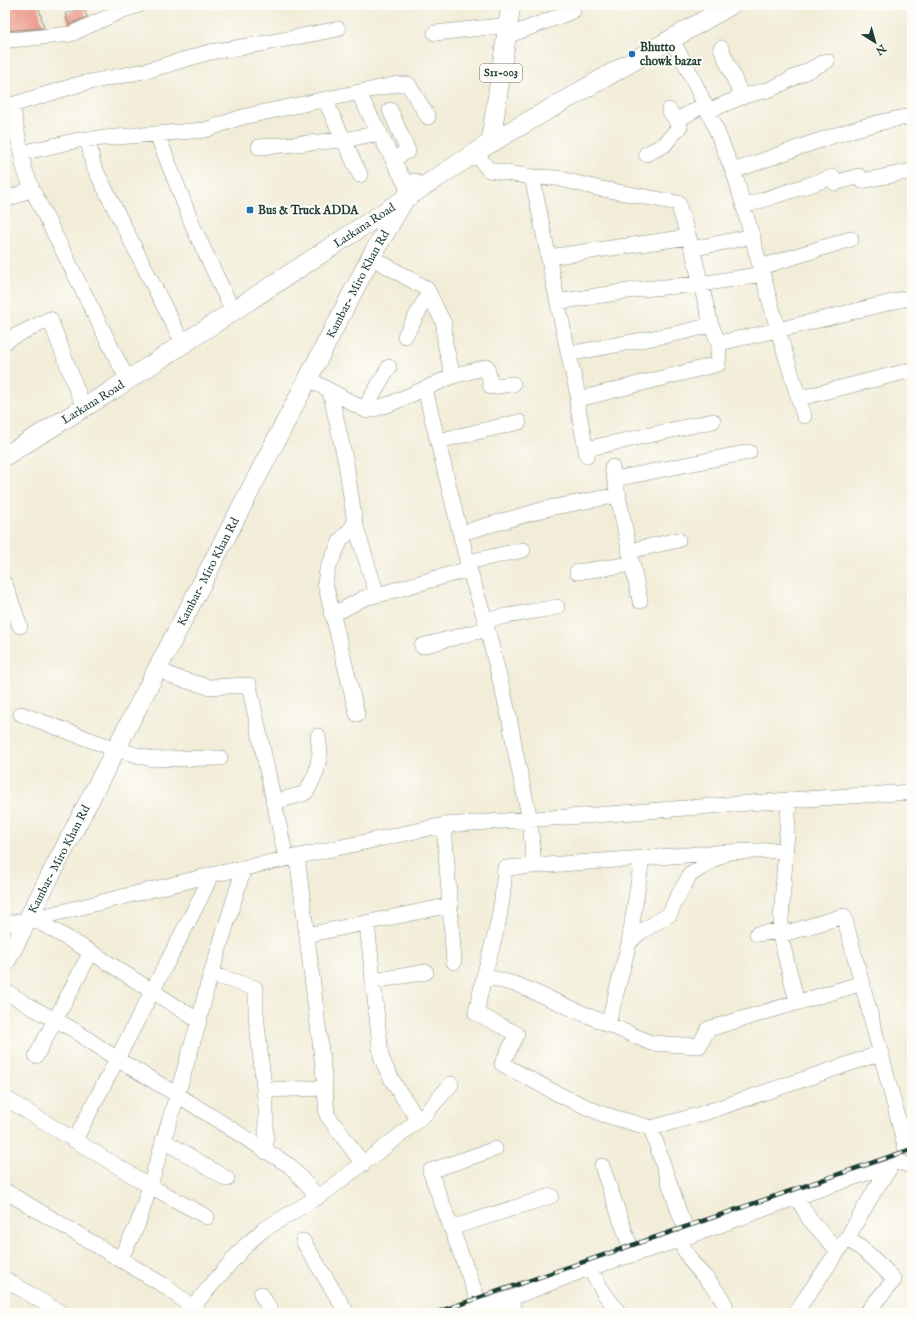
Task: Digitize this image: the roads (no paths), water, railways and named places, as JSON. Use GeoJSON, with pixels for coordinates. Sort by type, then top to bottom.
{"type":"FeatureCollection","features":[{"type":"Feature","properties":{"kind":"main road","name":"S11-003"},"geometry":{"type":"LineString","coordinates":[[492,137],[511,5]]}},
{"type":"Feature","properties":{"kind":"main road","name":"Larkana Road"},"geometry":{"type":"LineString","coordinates":[[5,456],[111,391],[287,270],[492,137],[714,5]]}},
{"type":"Feature","properties":{"kind":"main road","name":"Larkana Road"},"geometry":{"type":"LineString","coordinates":[[409,190],[475,153],[492,137],[672,40],[731,5]]}},
{"type":"Feature","properties":{"kind":"main road","name":"Kambar- Miro Khan Rd"},"geometry":{"type":"LineString","coordinates":[[5,962],[307,378],[371,257],[409,190]]}},
{"type":"Feature","properties":{"kind":"main road","name":"Larkana Road"},"geometry":{"type":"LineString","coordinates":[[5,443],[123,371],[228,301],[287,270]]}},
{"type":"Feature","properties":{"kind":"street"},"geometry":{"type":"LineString","coordinates":[[5,40],[71,34],[121,11],[138,5]]}},
{"type":"Feature","properties":{"kind":"street"},"geometry":{"type":"LineString","coordinates":[[435,33],[508,31],[573,11]]}},
{"type":"Feature","properties":{"kind":"street"},"geometry":{"type":"LineString","coordinates":[[123,371],[32,189],[24,168],[8,106],[80,84],[149,70],[210,52],[338,29]]}},
{"type":"Feature","properties":{"kind":"street"},"geometry":{"type":"LineString","coordinates":[[672,40],[706,108],[733,171],[804,416]]}},
{"type":"Feature","properties":{"kind":"street"},"geometry":{"type":"LineString","coordinates":[[721,48],[742,97]]}},
{"type":"Feature","properties":{"kind":"street"},"geometry":{"type":"LineString","coordinates":[[646,154],[664,145],[680,126],[672,115],[706,108],[771,89],[827,60]]}},
{"type":"Feature","properties":{"kind":"street"},"geometry":{"type":"LineString","coordinates":[[21,153],[79,140],[205,130],[242,117],[398,84],[408,84],[428,117]]}},
{"type":"Feature","properties":{"kind":"street"},"geometry":{"type":"LineString","coordinates":[[358,92],[409,190]]}},
{"type":"Feature","properties":{"kind":"street"},"geometry":{"type":"LineString","coordinates":[[325,100],[360,175]]}},
{"type":"Feature","properties":{"kind":"street"},"geometry":{"type":"LineString","coordinates":[[390,110],[408,151],[392,159]]}},
{"type":"Feature","properties":{"kind":"street"},"geometry":{"type":"LineString","coordinates":[[733,171],[852,129],[912,116]]}},
{"type":"Feature","properties":{"kind":"street"},"geometry":{"type":"LineString","coordinates":[[259,147],[343,140],[380,133]]}},
{"type":"Feature","properties":{"kind":"street"},"geometry":{"type":"LineString","coordinates":[[157,134],[195,231],[228,301]]}},
{"type":"Feature","properties":{"kind":"street"},"geometry":{"type":"LineString","coordinates":[[88,139],[93,165],[178,334]]}},
{"type":"Feature","properties":{"kind":"street"},"geometry":{"type":"LineString","coordinates":[[475,153],[489,170],[532,177],[557,178],[597,188],[678,203],[711,324],[719,343],[718,364],[579,399]]}},
{"type":"Feature","properties":{"kind":"street"},"geometry":{"type":"LineString","coordinates":[[744,206],[834,177],[835,183],[859,176],[862,181],[912,171]]}},
{"type":"Feature","properties":{"kind":"street"},"geometry":{"type":"LineString","coordinates":[[532,177],[568,354],[579,399],[577,402],[587,452],[713,421]]}},
{"type":"Feature","properties":{"kind":"street"},"geometry":{"type":"LineString","coordinates":[[5,200],[32,189]]}},
{"type":"Feature","properties":{"kind":"street"},"geometry":{"type":"LineString","coordinates":[[549,257],[753,236]]}},
{"type":"Feature","properties":{"kind":"street"},"geometry":{"type":"LineString","coordinates":[[558,302],[641,289],[701,284],[762,271],[851,239]]}},
{"type":"Feature","properties":{"kind":"street"},"geometry":{"type":"LineString","coordinates":[[371,257],[427,289],[444,324],[444,344],[453,376]]}},
{"type":"Feature","properties":{"kind":"street"},"geometry":{"type":"LineString","coordinates":[[404,336],[429,293]]}},
{"type":"Feature","properties":{"kind":"street"},"geometry":{"type":"LineString","coordinates":[[719,343],[912,297]]}},
{"type":"Feature","properties":{"kind":"street"},"geometry":{"type":"LineString","coordinates":[[5,342],[13,336],[50,319],[80,398]]}},
{"type":"Feature","properties":{"kind":"street"},"geometry":{"type":"LineString","coordinates":[[568,354],[684,332],[711,324]]}},
{"type":"Feature","properties":{"kind":"street"},"geometry":{"type":"LineString","coordinates":[[364,410],[389,367]]}},
{"type":"Feature","properties":{"kind":"street"},"geometry":{"type":"LineString","coordinates":[[307,378],[367,411],[390,404],[453,376],[487,368],[491,387],[513,384]]}},
{"type":"Feature","properties":{"kind":"street"},"geometry":{"type":"LineString","coordinates":[[800,398],[912,370]]}},
{"type":"Feature","properties":{"kind":"street"},"geometry":{"type":"LineString","coordinates":[[425,389],[509,716],[530,820],[534,866]]}},
{"type":"Feature","properties":{"kind":"street"},"geometry":{"type":"LineString","coordinates":[[330,391],[346,463],[355,524],[377,595]]}},
{"type":"Feature","properties":{"kind":"street"},"geometry":{"type":"LineString","coordinates":[[438,441],[520,422]]}},
{"type":"Feature","properties":{"kind":"street"},"geometry":{"type":"LineString","coordinates":[[640,600],[613,473],[749,452]]}},
{"type":"Feature","properties":{"kind":"street"},"geometry":{"type":"LineString","coordinates":[[461,533],[549,508],[618,494]]}},
{"type":"Feature","properties":{"kind":"street"},"geometry":{"type":"LineString","coordinates":[[355,524],[341,540],[327,570],[325,583],[331,613],[342,648],[357,714]]}},
{"type":"Feature","properties":{"kind":"street"},"geometry":{"type":"LineString","coordinates":[[577,572],[631,557],[678,540]]}},
{"type":"Feature","properties":{"kind":"street"},"geometry":{"type":"LineString","coordinates":[[331,613],[342,610],[364,598],[469,565],[523,550]]}},
{"type":"Feature","properties":{"kind":"street"},"geometry":{"type":"LineString","coordinates":[[5,584],[20,626]]}},
{"type":"Feature","properties":{"kind":"street"},"geometry":{"type":"LineString","coordinates":[[422,646],[486,625],[557,607]]}},
{"type":"Feature","properties":{"kind":"street"},"geometry":{"type":"LineString","coordinates":[[157,669],[177,678],[209,687],[249,685],[273,802],[291,857],[307,935],[327,1115],[363,1164]]}},
{"type":"Feature","properties":{"kind":"street"},"geometry":{"type":"LineString","coordinates":[[21,714],[115,749],[152,759],[220,758]]}},
{"type":"Feature","properties":{"kind":"street"},"geometry":{"type":"LineString","coordinates":[[273,802],[304,794],[307,791],[316,773],[320,753],[318,736]]}},
{"type":"Feature","properties":{"kind":"street"},"geometry":{"type":"LineString","coordinates":[[5,924],[28,920],[211,875],[444,825],[912,792]]}},
{"type":"Feature","properties":{"kind":"street"},"geometry":{"type":"LineString","coordinates":[[789,800],[780,933],[797,1002]]}},
{"type":"Feature","properties":{"kind":"street"},"geometry":{"type":"LineString","coordinates":[[444,825],[454,962]]}},
{"type":"Feature","properties":{"kind":"street"},"geometry":{"type":"LineString","coordinates":[[785,850],[728,852],[504,868],[502,900],[497,928],[476,1013],[517,1034],[502,1064],[558,1094],[602,1114],[651,1128],[698,1115],[881,1053]]}},
{"type":"Feature","properties":{"kind":"street"},"geometry":{"type":"LineString","coordinates":[[629,943],[639,933],[670,914],[675,901],[690,875],[728,852]]}},
{"type":"Feature","properties":{"kind":"street"},"geometry":{"type":"LineString","coordinates":[[608,1025],[629,943],[642,859]]}},
{"type":"Feature","properties":{"kind":"street"},"geometry":{"type":"LineString","coordinates":[[120,1259],[137,1226],[150,1186],[244,868]]}},
{"type":"Feature","properties":{"kind":"street"},"geometry":{"type":"LineString","coordinates":[[75,1140],[211,875]]}},
{"type":"Feature","properties":{"kind":"street"},"geometry":{"type":"LineString","coordinates":[[307,935],[450,906]]}},
{"type":"Feature","properties":{"kind":"street"},"geometry":{"type":"LineString","coordinates":[[757,934],[780,933],[844,916],[881,1053],[908,1142],[875,1190],[847,1238],[795,1313]]}},
{"type":"Feature","properties":{"kind":"street"},"geometry":{"type":"LineString","coordinates":[[28,920],[41,923],[199,1021]]}},
{"type":"Feature","properties":{"kind":"street"},"geometry":{"type":"LineString","coordinates":[[367,924],[381,1056],[394,1084],[418,1119]]}},
{"type":"Feature","properties":{"kind":"street"},"geometry":{"type":"LineString","coordinates":[[36,1056],[90,952]]}},
{"type":"Feature","properties":{"kind":"street"},"geometry":{"type":"LineString","coordinates":[[373,981],[426,972]]}},
{"type":"Feature","properties":{"kind":"street"},"geometry":{"type":"LineString","coordinates":[[212,974],[255,988],[256,1014],[266,1108],[266,1152]]}},
{"type":"Feature","properties":{"kind":"street"},"geometry":{"type":"LineString","coordinates":[[484,976],[518,985],[651,1043],[699,1046],[708,1029],[862,983]]}},
{"type":"Feature","properties":{"kind":"street"},"geometry":{"type":"LineString","coordinates":[[5,991],[74,1030],[117,1059],[176,1094],[290,1166],[318,1197]]}},
{"type":"Feature","properties":{"kind":"street"},"geometry":{"type":"LineString","coordinates":[[5,1191],[165,1286],[190,1310],[246,1245],[263,1230],[318,1197],[363,1164],[426,1113],[451,1084]]}},
{"type":"Feature","properties":{"kind":"street"},"geometry":{"type":"LineString","coordinates":[[264,1090],[325,1088]]}},
{"type":"Feature","properties":{"kind":"street"},"geometry":{"type":"LineString","coordinates":[[5,1098],[150,1186],[207,1217]]}},
{"type":"Feature","properties":{"kind":"street"},"geometry":{"type":"LineString","coordinates":[[651,1128],[674,1198],[684,1238],[692,1262],[722,1299],[727,1307],[727,1313]]}},
{"type":"Feature","properties":{"kind":"street"},"geometry":{"type":"LineString","coordinates":[[163,1140],[227,1179]]}},
{"type":"Feature","properties":{"kind":"street"},"geometry":{"type":"LineString","coordinates":[[481,1308],[430,1171],[495,1149]]}},
{"type":"Feature","properties":{"kind":"street"},"geometry":{"type":"LineString","coordinates":[[466,1313],[509,1299],[589,1268],[684,1238],[894,1162],[912,1167]]}},
{"type":"Feature","properties":{"kind":"street"},"geometry":{"type":"LineString","coordinates":[[602,1166],[633,1255]]}},
{"type":"Feature","properties":{"kind":"street"},"geometry":{"type":"LineString","coordinates":[[451,1228],[551,1196]]}},
{"type":"Feature","properties":{"kind":"street"},"geometry":{"type":"LineString","coordinates":[[797,1197],[810,1220],[838,1251]]}},
{"type":"Feature","properties":{"kind":"street"},"geometry":{"type":"LineString","coordinates":[[847,1238],[864,1249],[882,1265],[894,1280],[866,1313]]}},
{"type":"Feature","properties":{"kind":"street"},"geometry":{"type":"LineString","coordinates":[[302,1241],[347,1313]]}},
{"type":"Feature","properties":{"kind":"street"},"geometry":{"type":"LineString","coordinates":[[589,1268],[619,1313]]}},
{"type":"Feature","properties":{"kind":"street"},"geometry":{"type":"LineString","coordinates":[[5,1278],[61,1313]]}},
{"type":"Feature","properties":{"kind":"street"},"geometry":{"type":"LineString","coordinates":[[261,1294],[272,1313]]}},
{"type":"Feature","properties":{"kind":"street"},"geometry":{"type":"LineString","coordinates":[[509,1299],[516,1313]]}},
{"type":"Feature","properties":{"kind":"railway"},"geometry":{"type":"LineString","coordinates":[[435,1313],[912,1149]]}},
{"type":"Feature","properties":{"kind":"place","name":"Bhutto chowk bazar"},"geometry":{"type":"Point","coordinates":[632,54]}},
{"type":"Feature","properties":{"kind":"place","name":"Bus & Truck ADDA"},"geometry":{"type":"Point","coordinates":[250,210]}}]}
